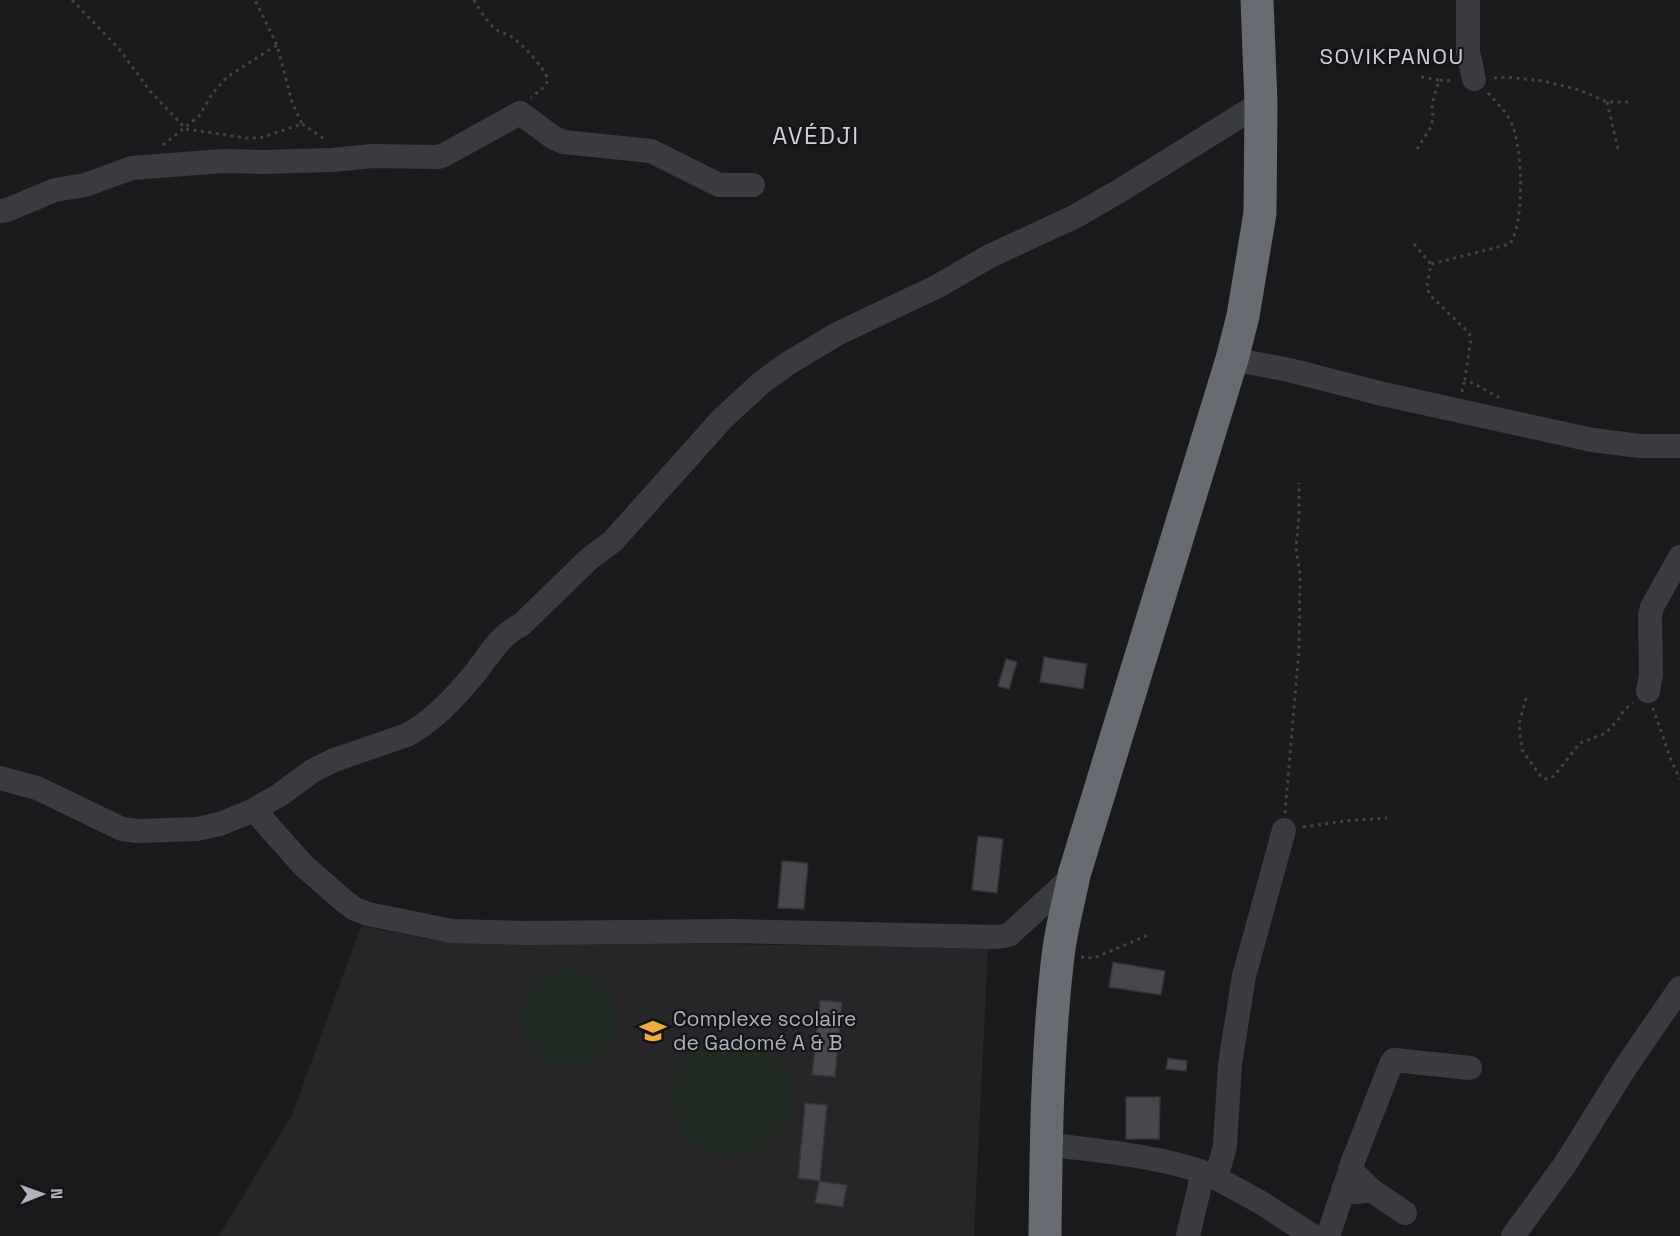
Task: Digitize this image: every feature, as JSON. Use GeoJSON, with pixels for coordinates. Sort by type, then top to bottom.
{"type":"FeatureCollection","features":[{"type":"Feature","properties":{"kind":"highway"},"geometry":{"type":"LineString","coordinates":[[1045,1236],[1046,1144],[1052,1025],[1058,954],[1074,874],[1232,359],[1243,316],[1260,213],[1261,103],[1257,0]]}},
{"type":"Feature","properties":{"kind":"street"},"geometry":{"type":"LineString","coordinates":[[1468,0],[1468,52],[1474,79]]}},
{"type":"Feature","properties":{"kind":"street"},"geometry":{"type":"LineString","coordinates":[[0,778],[37,788],[122,829],[130,831],[197,829],[220,824],[254,810],[326,764],[407,735],[426,724],[474,674],[494,647],[511,630],[524,622],[589,560],[613,541],[722,419],[761,383],[794,360],[844,331],[938,286],[988,256],[1076,216],[1261,103]]}},
{"type":"Feature","properties":{"kind":"street"},"geometry":{"type":"LineString","coordinates":[[0,211],[54,190],[86,185],[132,168],[223,161],[331,160],[373,156],[438,157],[520,113],[564,142],[651,151],[719,185],[753,185]]}},
{"type":"Feature","properties":{"kind":"street"},"geometry":{"type":"LineString","coordinates":[[1232,359],[1592,440],[1640,446],[1680,446]]}},
{"type":"Feature","properties":{"kind":"street"},"geometry":{"type":"LineString","coordinates":[[1648,691],[1651,675],[1650,615],[1652,606],[1680,558]]}},
{"type":"Feature","properties":{"kind":"street"},"geometry":{"type":"LineString","coordinates":[[254,810],[303,865],[355,909],[368,914],[452,931],[536,933],[732,931],[997,937],[1009,935],[1074,874]]}},
{"type":"Feature","properties":{"kind":"street"},"geometry":{"type":"LineString","coordinates":[[1188,1236],[1209,1175],[1225,1146],[1230,1064],[1244,976],[1284,830]]}},
{"type":"Feature","properties":{"kind":"street"},"geometry":{"type":"LineString","coordinates":[[1513,1236],[1566,1163],[1625,1068],[1680,988]]}},
{"type":"Feature","properties":{"kind":"street"},"geometry":{"type":"LineString","coordinates":[[1328,1236],[1347,1180],[1394,1060],[1470,1068]]}},
{"type":"Feature","properties":{"kind":"street"},"geometry":{"type":"LineString","coordinates":[[1046,1144],[1158,1160],[1188,1167],[1209,1175],[1260,1202],[1313,1236]]}},
{"type":"Feature","properties":{"kind":"street"},"geometry":{"type":"LineString","coordinates":[[1347,1180],[1355,1192],[1371,1190],[1405,1213]]}},
{"type":"Feature","properties":{"kind":"path"},"geometry":{"type":"LineString","coordinates":[[72,0],[120,51],[150,91],[186,129],[260,138],[302,124],[291,102],[277,45],[255,0]]}},
{"type":"Feature","properties":{"kind":"path"},"geometry":{"type":"LineString","coordinates":[[474,0],[499,32],[513,37],[546,75],[548,80],[545,86],[530,99],[520,113]]}},
{"type":"Feature","properties":{"kind":"path"},"geometry":{"type":"LineString","coordinates":[[186,129],[199,116],[212,94],[227,77],[277,45]]}},
{"type":"Feature","properties":{"kind":"path"},"geometry":{"type":"LineString","coordinates":[[1421,77],[1460,82],[1506,77],[1543,81],[1580,90],[1607,102],[1630,102]]}},
{"type":"Feature","properties":{"kind":"path"},"geometry":{"type":"LineString","coordinates":[[1431,264],[1510,244],[1515,234],[1521,201],[1519,160],[1512,123],[1503,108],[1474,79]]}},
{"type":"Feature","properties":{"kind":"path"},"geometry":{"type":"LineString","coordinates":[[1417,149],[1431,128],[1432,104],[1439,80]]}},
{"type":"Feature","properties":{"kind":"path"},"geometry":{"type":"LineString","coordinates":[[1607,102],[1618,149]]}},
{"type":"Feature","properties":{"kind":"path"},"geometry":{"type":"LineString","coordinates":[[1414,244],[1431,264]]}},
{"type":"Feature","properties":{"kind":"path"},"geometry":{"type":"LineString","coordinates":[[1431,264],[1427,286],[1430,294],[1469,333],[1471,339],[1465,379],[1505,401]]}},
{"type":"Feature","properties":{"kind":"path"},"geometry":{"type":"LineString","coordinates":[[1299,483],[1296,548],[1300,574],[1299,650],[1284,830],[1345,820],[1387,818]]}},
{"type":"Feature","properties":{"kind":"path"},"geometry":{"type":"LineString","coordinates":[[1526,698],[1519,724],[1522,750],[1542,778],[1548,779],[1554,776],[1580,743],[1605,733],[1624,710],[1648,691],[1671,760],[1680,779]]}},
{"type":"Feature","properties":{"kind":"path"},"geometry":{"type":"LineString","coordinates":[[1087,958],[1094,958],[1151,934]]}},
{"type":"Feature","properties":{"kind":"shaded area","name":"Complexe scolaire de Gadomé A & B"},"geometry":{"type":"Polygon","coordinates":[[[361,926],[434,940],[988,948],[974,1236],[219,1236],[292,1115],[361,926]]]}},
{"type":"Feature","properties":{"kind":"shaded area"},"geometry":{"type":"Polygon","coordinates":[[[569,970],[587,974],[603,984],[613,1000],[617,1018],[613,1036],[603,1052],[587,1062],[569,1066],[551,1062],[535,1052],[525,1036],[521,1018],[525,1000],[535,984],[551,974],[569,970]]]}},
{"type":"Feature","properties":{"kind":"shaded area"},"geometry":{"type":"Polygon","coordinates":[[[732,1037],[755,1041],[775,1054],[788,1074],[792,1097],[788,1120],[775,1140],[755,1153],[732,1157],[709,1153],[689,1140],[676,1120],[672,1097],[676,1074],[689,1054],[709,1041],[732,1037]]]}},
{"type":"Feature","properties":{"kind":"building"},"geometry":{"type":"Polygon","coordinates":[[[1044,657],[1087,664],[1083,689],[1040,682],[1044,657]]]}},
{"type":"Feature","properties":{"kind":"building"},"geometry":{"type":"Polygon","coordinates":[[[1006,659],[1017,662],[1009,689],[998,686],[1006,659]]]}},
{"type":"Feature","properties":{"kind":"building"},"geometry":{"type":"Polygon","coordinates":[[[978,836],[1003,839],[997,893],[972,890],[978,836]]]}},
{"type":"Feature","properties":{"kind":"building"},"geometry":{"type":"Polygon","coordinates":[[[782,861],[808,863],[804,909],[778,908],[782,861]]]}},
{"type":"Feature","properties":{"kind":"building"},"geometry":{"type":"Polygon","coordinates":[[[1113,962],[1165,971],[1161,995],[1109,987],[1113,962]]]}},
{"type":"Feature","properties":{"kind":"building"},"geometry":{"type":"Polygon","coordinates":[[[820,1000],[842,1002],[835,1077],[812,1075],[820,1000]]]}},
{"type":"Feature","properties":{"kind":"building"},"geometry":{"type":"Polygon","coordinates":[[[1168,1058],[1187,1061],[1186,1071],[1166,1069],[1168,1058]]]}},
{"type":"Feature","properties":{"kind":"building"},"geometry":{"type":"Polygon","coordinates":[[[1126,1097],[1160,1097],[1159,1139],[1126,1139],[1126,1097]]]}},
{"type":"Feature","properties":{"kind":"building"},"geometry":{"type":"Polygon","coordinates":[[[805,1103],[827,1105],[820,1181],[798,1178],[805,1103]]]}},
{"type":"Feature","properties":{"kind":"building"},"geometry":{"type":"Polygon","coordinates":[[[819,1181],[847,1185],[843,1207],[815,1203],[819,1181]]]}},
{"type":"Feature","properties":{"kind":"place","name":"Complexe scolaire de Gadomé A & B"},"geometry":{"type":"Point","coordinates":[653,1031]}},
{"type":"Feature","properties":{"kind":"district","name":"SOVIKPANOU"},"geometry":{"type":"Point","coordinates":[1392,56]}},
{"type":"Feature","properties":{"kind":"district","name":"AVÉDJI"},"geometry":{"type":"Point","coordinates":[816,136]}}]}
